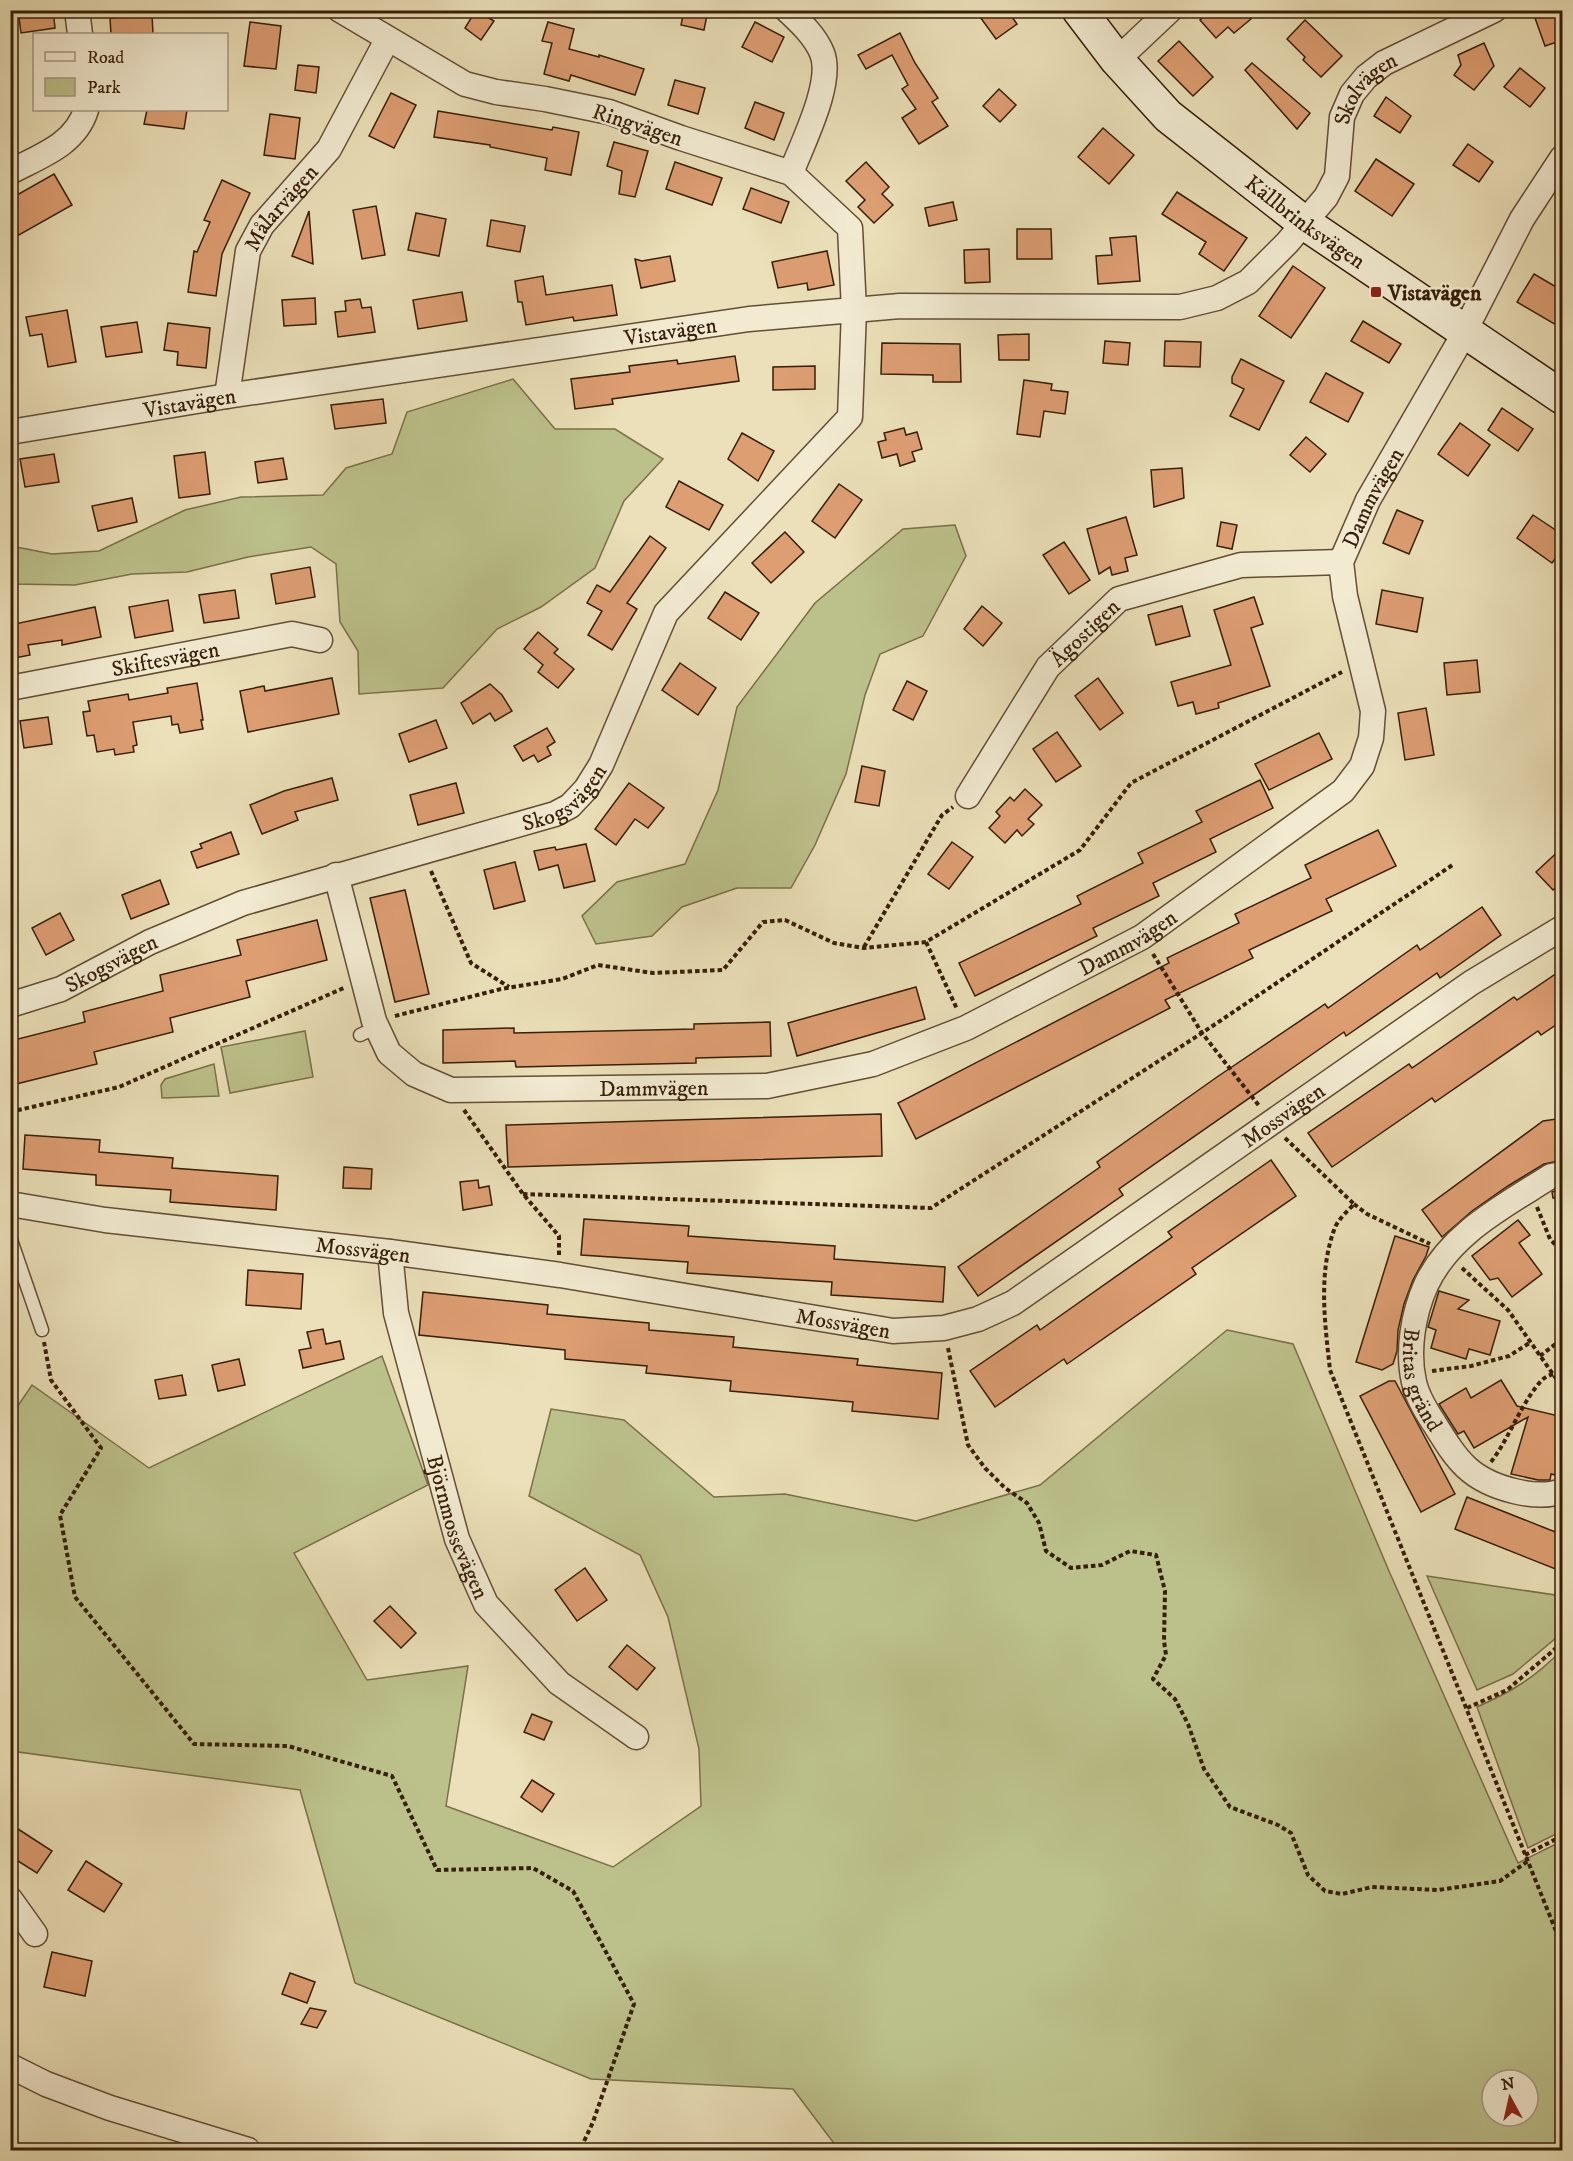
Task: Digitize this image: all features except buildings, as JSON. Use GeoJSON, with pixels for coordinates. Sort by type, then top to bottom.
{"type":"FeatureCollection","features":[{"type":"Feature","properties":{"kind":"street"},"geometry":{"type":"LineString","coordinates":[[76,10],[80,33]]}},
{"type":"Feature","properties":{"kind":"street","name":"Ringvägen"},"geometry":{"type":"LineString","coordinates":[[340,10],[387,40],[465,84],[496,92],[609,112],[791,173],[850,228],[854,310]]}},
{"type":"Feature","properties":{"kind":"street"},"geometry":{"type":"LineString","coordinates":[[787,10],[808,30],[823,55],[825,71],[824,86],[791,173]]}},
{"type":"Feature","properties":{"kind":"street","name":"Källbrinksvägen"},"geometry":{"type":"LineString","coordinates":[[1079,10],[1116,60],[1168,116],[1303,222],[1563,397]]}},
{"type":"Feature","properties":{"kind":"street"},"geometry":{"type":"LineString","coordinates":[[1116,60],[1170,10]]}},
{"type":"Feature","properties":{"kind":"street","name":"Skolvägen"},"geometry":{"type":"LineString","coordinates":[[1303,222],[1326,197],[1337,176],[1342,117],[1352,94],[1366,77],[1384,63],[1494,10]]}},
{"type":"Feature","properties":{"kind":"street","name":"Målarvägen"},"geometry":{"type":"LineString","coordinates":[[227,396],[248,251],[262,225],[329,149],[387,40]]}},
{"type":"Feature","properties":{"kind":"street"},"geometry":{"type":"LineString","coordinates":[[10,172],[68,139],[77,130],[86,111]]}},
{"type":"Feature","properties":{"kind":"street","name":"Dammvägen"},"geometry":{"type":"LineString","coordinates":[[336,875],[362,979],[370,1028],[389,1053],[414,1074],[450,1090],[766,1086],[873,1064],[966,1028],[1142,937],[1343,790],[1362,766],[1371,738],[1373,711],[1345,596],[1341,562],[1368,500],[1464,330],[1522,219],[1563,158]]}},
{"type":"Feature","properties":{"kind":"street","name":"Vistavägen"},"geometry":{"type":"LineString","coordinates":[[10,432],[227,396],[749,319],[900,306],[1180,307],[1217,298],[1248,282],[1287,243],[1303,222]]}},
{"type":"Feature","properties":{"kind":"street","name":"Skogsvägen"},"geometry":{"type":"LineString","coordinates":[[10,1005],[60,989],[150,942],[243,903],[555,814],[570,806],[586,789],[601,765],[666,613],[850,417],[854,310]]}},
{"type":"Feature","properties":{"kind":"street","name":"Ägostigen"},"geometry":{"type":"LineString","coordinates":[[968,796],[1048,667],[1119,599],[1240,565],[1341,562]]}},
{"type":"Feature","properties":{"kind":"street","name":"Skiftesvägen"},"geometry":{"type":"LineString","coordinates":[[10,688],[292,634],[320,640]]}},
{"type":"Feature","properties":{"kind":"street","name":"Mossvägen"},"geometry":{"type":"LineString","coordinates":[[10,1204],[105,1220],[390,1252],[560,1275],[893,1331],[944,1328],[978,1319],[1013,1303],[1471,983],[1563,928]]}},
{"type":"Feature","properties":{"kind":"street","name":"Britas gränd"},"geometry":{"type":"LineString","coordinates":[[1563,1174],[1551,1176],[1517,1198],[1478,1224],[1445,1252],[1426,1285],[1414,1321],[1411,1357],[1414,1384],[1426,1410],[1454,1456],[1467,1470],[1492,1486],[1533,1496],[1563,1491]]}},
{"type":"Feature","properties":{"kind":"street","name":"Björnmossevägen"},"geometry":{"type":"LineString","coordinates":[[390,1252],[396,1313],[457,1539],[486,1604],[559,1683],[636,1737]]}},
{"type":"Feature","properties":{"kind":"street"},"geometry":{"type":"LineString","coordinates":[[10,1899],[35,1934]]}},
{"type":"Feature","properties":{"kind":"street"},"geometry":{"type":"LineString","coordinates":[[10,2067],[46,2084],[110,2108],[248,2151]]}},
{"type":"Feature","properties":{"kind":"lane"},"geometry":{"type":"LineString","coordinates":[[10,1237],[42,1330]]}},
{"type":"Feature","properties":{"kind":"path"},"geometry":{"type":"LineString","coordinates":[[370,1028],[510,987],[562,979],[598,965],[653,973],[723,970],[764,922],[785,920],[834,943],[864,948],[926,942],[1080,850],[1131,783],[1361,662]]}},
{"type":"Feature","properties":{"kind":"path"},"geometry":{"type":"LineString","coordinates":[[864,948],[942,815],[968,796]]}},
{"type":"Feature","properties":{"kind":"path"},"geometry":{"type":"LineString","coordinates":[[421,851],[471,963],[510,987]]}},
{"type":"Feature","properties":{"kind":"path"},"geometry":{"type":"LineString","coordinates":[[523,1194],[930,1208],[1202,1033],[1454,864]]}},
{"type":"Feature","properties":{"kind":"path"},"geometry":{"type":"LineString","coordinates":[[926,942],[966,1028]]}},
{"type":"Feature","properties":{"kind":"path"},"geometry":{"type":"LineString","coordinates":[[1156,960],[1202,1033],[1245,1087]]}},
{"type":"Feature","properties":{"kind":"path"},"geometry":{"type":"LineString","coordinates":[[10,1112],[119,1087],[362,979]]}},
{"type":"Feature","properties":{"kind":"path"},"geometry":{"type":"LineString","coordinates":[[450,1090],[523,1194],[559,1236],[560,1263]]}},
{"type":"Feature","properties":{"kind":"path"},"geometry":{"type":"LineString","coordinates":[[1272,1122],[1281,1134],[1354,1204],[1367,1214],[1417,1236]]}},
{"type":"Feature","properties":{"kind":"path"},"geometry":{"type":"LineString","coordinates":[[1354,1204],[1335,1227],[1327,1263],[1323,1308],[1330,1370],[1563,1946]]}},
{"type":"Feature","properties":{"kind":"path"},"geometry":{"type":"LineString","coordinates":[[1537,1206],[1550,1239],[1563,1252]]}},
{"type":"Feature","properties":{"kind":"path"},"geometry":{"type":"LineString","coordinates":[[1445,1252],[1508,1310],[1563,1387]]}},
{"type":"Feature","properties":{"kind":"path"},"geometry":{"type":"LineString","coordinates":[[42,1330],[51,1380],[101,1448],[60,1515],[75,1598],[194,1743],[288,1746],[392,1776],[437,1870],[533,1868],[573,1891],[634,2004],[580,2151]]}},
{"type":"Feature","properties":{"kind":"path"},"geometry":{"type":"LineString","coordinates":[[1540,1356],[1563,1340]]}},
{"type":"Feature","properties":{"kind":"path"},"geometry":{"type":"LineString","coordinates":[[947,1341],[968,1445],[1005,1488],[1027,1503],[1039,1522],[1047,1551],[1071,1568],[1102,1565],[1130,1551],[1156,1555],[1165,1591],[1166,1655],[1153,1679],[1175,1699],[1188,1724],[1204,1769],[1230,1807],[1278,1825],[1291,1833],[1308,1875],[1325,1891],[1342,1894],[1372,1887],[1438,1890],[1500,1881],[1528,1861]]}},
{"type":"Feature","properties":{"kind":"path"},"geometry":{"type":"LineString","coordinates":[[1413,1374],[1471,1366],[1500,1359],[1531,1342]]}},
{"type":"Feature","properties":{"kind":"path"},"geometry":{"type":"LineString","coordinates":[[1479,1478],[1503,1446],[1523,1408],[1542,1380],[1553,1373],[1563,1374]]}},
{"type":"Feature","properties":{"kind":"path"},"geometry":{"type":"LineString","coordinates":[[1467,1708],[1507,1690],[1563,1643]]}},
{"type":"Feature","properties":{"kind":"path"},"geometry":{"type":"LineString","coordinates":[[1526,1855],[1563,1836]]}},
{"type":"Feature","properties":{"kind":"green space"},"geometry":{"type":"Polygon","coordinates":[[[513,379],[555,429],[615,429],[663,459],[624,501],[595,568],[541,607],[497,629],[443,688],[359,694],[358,651],[340,622],[336,564],[311,547],[248,557],[187,572],[132,574],[75,585],[11,584],[11,546],[52,554],[99,551],[185,510],[241,497],[323,495],[346,468],[392,454],[407,412],[513,379]]]}},
{"type":"Feature","properties":{"kind":"green space"},"geometry":{"type":"Polygon","coordinates":[[[955,525],[966,556],[923,636],[880,654],[865,695],[846,774],[815,845],[791,888],[737,888],[682,907],[652,936],[596,944],[582,916],[617,882],[685,864],[718,790],[737,707],[815,603],[903,529],[955,525]]]}},
{"type":"Feature","properties":{"kind":"green space"},"geometry":{"type":"Polygon","coordinates":[[[305,1031],[313,1077],[230,1093],[221,1047],[305,1031]]]}},
{"type":"Feature","properties":{"kind":"green space"},"geometry":{"type":"Polygon","coordinates":[[[214,1064],[219,1096],[162,1098],[161,1085],[165,1079],[214,1064]]]}},
{"type":"Feature","properties":{"kind":"green space"},"geometry":{"type":"Polygon","coordinates":[[[1227,1330],[1293,1344],[1389,1571],[1518,1863],[1562,1841],[1562,2150],[839,2150],[793,2089],[591,2079],[355,1983],[300,1790],[11,1751],[11,1416],[32,1385],[149,1468],[382,1356],[428,1485],[294,1553],[367,1680],[468,1666],[446,1806],[613,1867],[701,1806],[699,1749],[668,1617],[640,1555],[529,1496],[551,1409],[624,1420],[714,1497],[785,1494],[916,1521],[1040,1485],[1227,1330]]]}},
{"type":"Feature","properties":{"kind":"green space"},"geometry":{"type":"Polygon","coordinates":[[[1427,1576],[1562,1596],[1562,1633],[1513,1674],[1477,1690],[1427,1576]]]}},
{"type":"Feature","properties":{"kind":"green space"},"geometry":{"type":"Polygon","coordinates":[[[1562,1650],[1562,1831],[1528,1848],[1477,1707],[1522,1683],[1562,1650]]]}},
{"type":"Feature","properties":{"kind":"place","name":"Vistavägen"},"geometry":{"type":"Point","coordinates":[1376,292]}}]}
